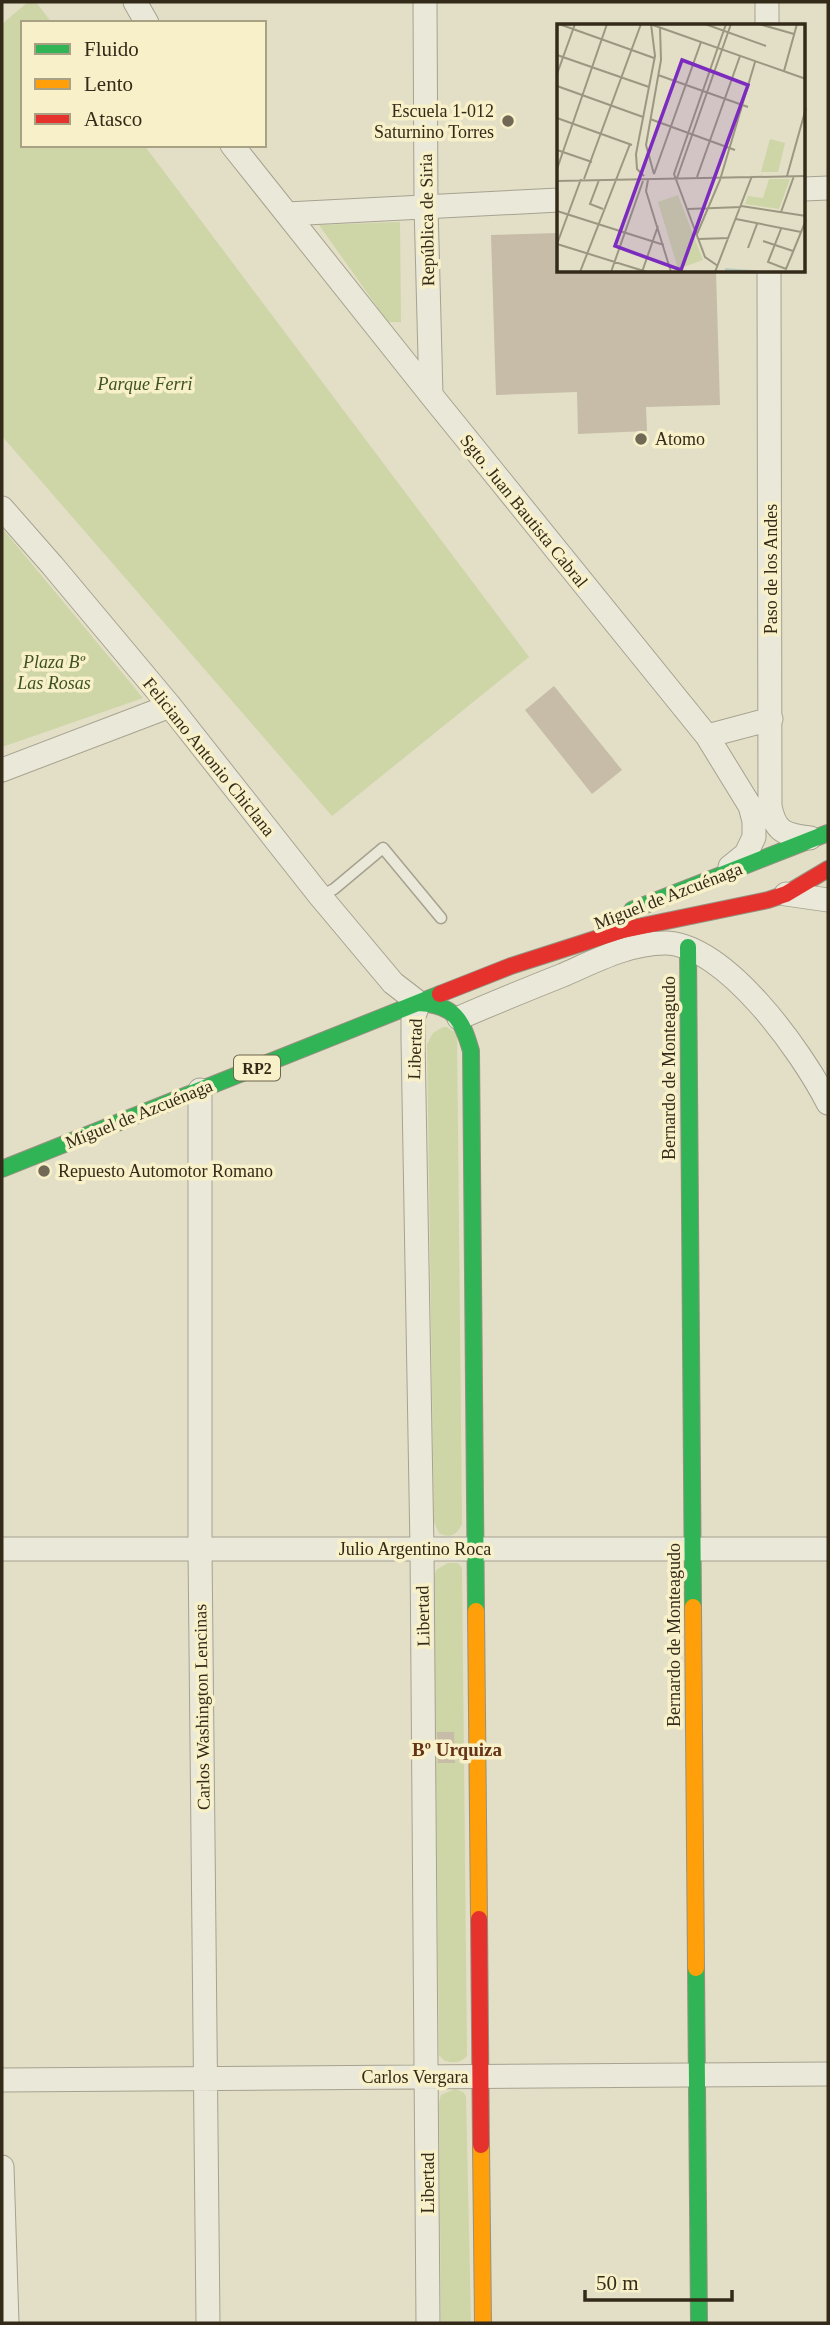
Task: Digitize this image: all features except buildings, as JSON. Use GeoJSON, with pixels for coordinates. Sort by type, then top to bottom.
{"type":"FeatureCollection","features":[{"type":"Feature","properties":{"kind":"street"},"geometry":{"type":"LineString","coordinates":[[135,2],[147,21]]}},
{"type":"Feature","properties":{"kind":"street","name":"República de Siria"},"geometry":{"type":"LineString","coordinates":[[425,2],[430,395]]}},
{"type":"Feature","properties":{"kind":"street"},"geometry":{"type":"LineString","coordinates":[[767,2],[768,24]]}},
{"type":"Feature","properties":{"kind":"street","name":"Sgto. Juan Bautista Cabral"},"geometry":{"type":"LineString","coordinates":[[234,147],[430,395],[707,736],[750,806],[754,821],[754,837],[746,854],[709,880]]}},
{"type":"Feature","properties":{"kind":"street"},"geometry":{"type":"LineString","coordinates":[[806,189],[828,188]]}},
{"type":"Feature","properties":{"kind":"street"},"geometry":{"type":"LineString","coordinates":[[287,214],[557,200]]}},
{"type":"Feature","properties":{"kind":"street","name":"Paso de los Andes"},"geometry":{"type":"LineString","coordinates":[[769,273],[770,806],[773,820],[783,832],[821,836]]}},
{"type":"Feature","properties":{"kind":"street","name":"Feliciano Antonio Chiclana"},"geometry":{"type":"LineString","coordinates":[[2,508],[170,706],[320,896],[393,983],[419,1003]]}},
{"type":"Feature","properties":{"kind":"street"},"geometry":{"type":"LineString","coordinates":[[2,770],[170,706]]}},
{"type":"Feature","properties":{"kind":"street"},"geometry":{"type":"LineString","coordinates":[[707,736],[771,719]]}},
{"type":"Feature","properties":{"kind":"street","name":"Miguel de Azcuénaga"},"geometry":{"type":"LineString","coordinates":[[511,966],[577,932],[821,836]]}},
{"type":"Feature","properties":{"kind":"street","name":"Miguel de Azcuénaga"},"geometry":{"type":"LineString","coordinates":[[2,1169],[511,966],[623,930],[786,894],[828,869]]}},
{"type":"Feature","properties":{"kind":"street"},"geometry":{"type":"LineString","coordinates":[[786,894],[828,900]]}},
{"type":"Feature","properties":{"kind":"street","name":"Miguel de Azcuénaga"},"geometry":{"type":"LineString","coordinates":[[459,1018],[624,949],[665,943],[688,947]]}},
{"type":"Feature","properties":{"kind":"street"},"geometry":{"type":"LineString","coordinates":[[688,947],[731,973],[754,997],[828,1102]]}},
{"type":"Feature","properties":{"kind":"street","name":"Bernardo de Monteagudo"},"geometry":{"type":"LineString","coordinates":[[688,947],[699,2323]]}},
{"type":"Feature","properties":{"kind":"street","name":"Libertad"},"geometry":{"type":"LineString","coordinates":[[428,2323],[422,1549],[413,1018],[419,1003],[437,1003],[459,1018]]}},
{"type":"Feature","properties":{"kind":"street"},"geometry":{"type":"LineString","coordinates":[[459,1018],[471,1051],[482,2323]]}},
{"type":"Feature","properties":{"kind":"street","name":"Carlos Washington Lencinas"},"geometry":{"type":"LineString","coordinates":[[200,1090],[200,1549],[208,2323]]}},
{"type":"Feature","properties":{"kind":"street","name":"Julio Argentino Roca"},"geometry":{"type":"LineString","coordinates":[[2,1549],[828,1549]]}},
{"type":"Feature","properties":{"kind":"street","name":"Carlos Vergara"},"geometry":{"type":"LineString","coordinates":[[2,2080],[828,2074]]}},
{"type":"Feature","properties":{"kind":"street"},"geometry":{"type":"LineString","coordinates":[[2,2167],[7,2323]]}},
{"type":"Feature","properties":{"kind":"lane"},"geometry":{"type":"LineString","coordinates":[[320,896],[334,889],[383,848],[441,918]]}},
{"type":"Feature","properties":{"kind":"green space","name":"Parque Ferri"},"geometry":{"type":"Polygon","coordinates":[[[28,2],[36,2],[50,21],[21,21],[21,147],[146,147],[529,657],[332,816],[2,436],[2,24],[28,2]]]}},
{"type":"Feature","properties":{"kind":"green space"},"geometry":{"type":"Polygon","coordinates":[[[400,222],[401,322],[388,322],[319,225],[400,222]]]}},
{"type":"Feature","properties":{"kind":"green space","name":"Plaza Bº Las Rosas"},"geometry":{"type":"Polygon","coordinates":[[[2,528],[143,698],[2,747],[2,528]]]}},
{"type":"Feature","properties":{"kind":"green space"},"geometry":{"type":"Polygon","coordinates":[[[443,1027],[457,1034],[462,1524],[458,1531],[450,1536],[439,1533],[434,1522],[427,1044],[433,1033],[443,1027]]]}},
{"type":"Feature","properties":{"kind":"green space"},"geometry":{"type":"Polygon","coordinates":[[[448,1563],[458,1563],[462,1568],[467,2056],[453,2062],[444,2060],[439,2055],[434,1577],[436,1570],[448,1563]]]}},
{"type":"Feature","properties":{"kind":"green space"},"geometry":{"type":"Polygon","coordinates":[[[455,2089],[466,2096],[471,2323],[441,2323],[439,2103],[441,2095],[455,2089]]]}},
{"type":"Feature","properties":{"kind":"traffic: fast"},"geometry":{"type":"LineString","coordinates":[[632,910],[828,833]]}},
{"type":"Feature","properties":{"kind":"traffic: fast"},"geometry":{"type":"LineString","coordinates":[[688,947],[693,1607]]}},
{"type":"Feature","properties":{"kind":"traffic: fast"},"geometry":{"type":"LineString","coordinates":[[2,1169],[440,994]]}},
{"type":"Feature","properties":{"kind":"traffic: fast"},"geometry":{"type":"LineString","coordinates":[[419,1003],[441,1007],[455,1016],[464,1030],[471,1051],[476,1611]]}},
{"type":"Feature","properties":{"kind":"traffic: fast"},"geometry":{"type":"LineString","coordinates":[[696,1968],[699,2323]]}},
{"type":"Feature","properties":{"kind":"traffic: slow"},"geometry":{"type":"LineString","coordinates":[[693,1607],[696,1968]]}},
{"type":"Feature","properties":{"kind":"traffic: slow"},"geometry":{"type":"LineString","coordinates":[[476,1611],[479,1919]]}},
{"type":"Feature","properties":{"kind":"traffic: slow"},"geometry":{"type":"LineString","coordinates":[[481,2145],[483,2323]]}},
{"type":"Feature","properties":{"kind":"traffic: jam"},"geometry":{"type":"LineString","coordinates":[[440,994],[511,966],[623,930],[768,900],[786,894],[828,869]]}},
{"type":"Feature","properties":{"kind":"traffic: jam"},"geometry":{"type":"LineString","coordinates":[[479,1919],[481,2145]]}},
{"type":"Feature","properties":{"kind":"place","name":"Escuela 1-012 Saturnino Torres"},"geometry":{"type":"Point","coordinates":[508,121]}},
{"type":"Feature","properties":{"kind":"place","name":"Atomo"},"geometry":{"type":"Point","coordinates":[641,439]}},
{"type":"Feature","properties":{"kind":"place","name":"Repuesto Automotor Romano"},"geometry":{"type":"Point","coordinates":[44,1171]}},
{"type":"Feature","properties":{"kind":"district","name":"Bº Urquiza"},"geometry":{"type":"Point","coordinates":[457,1749]}}]}
